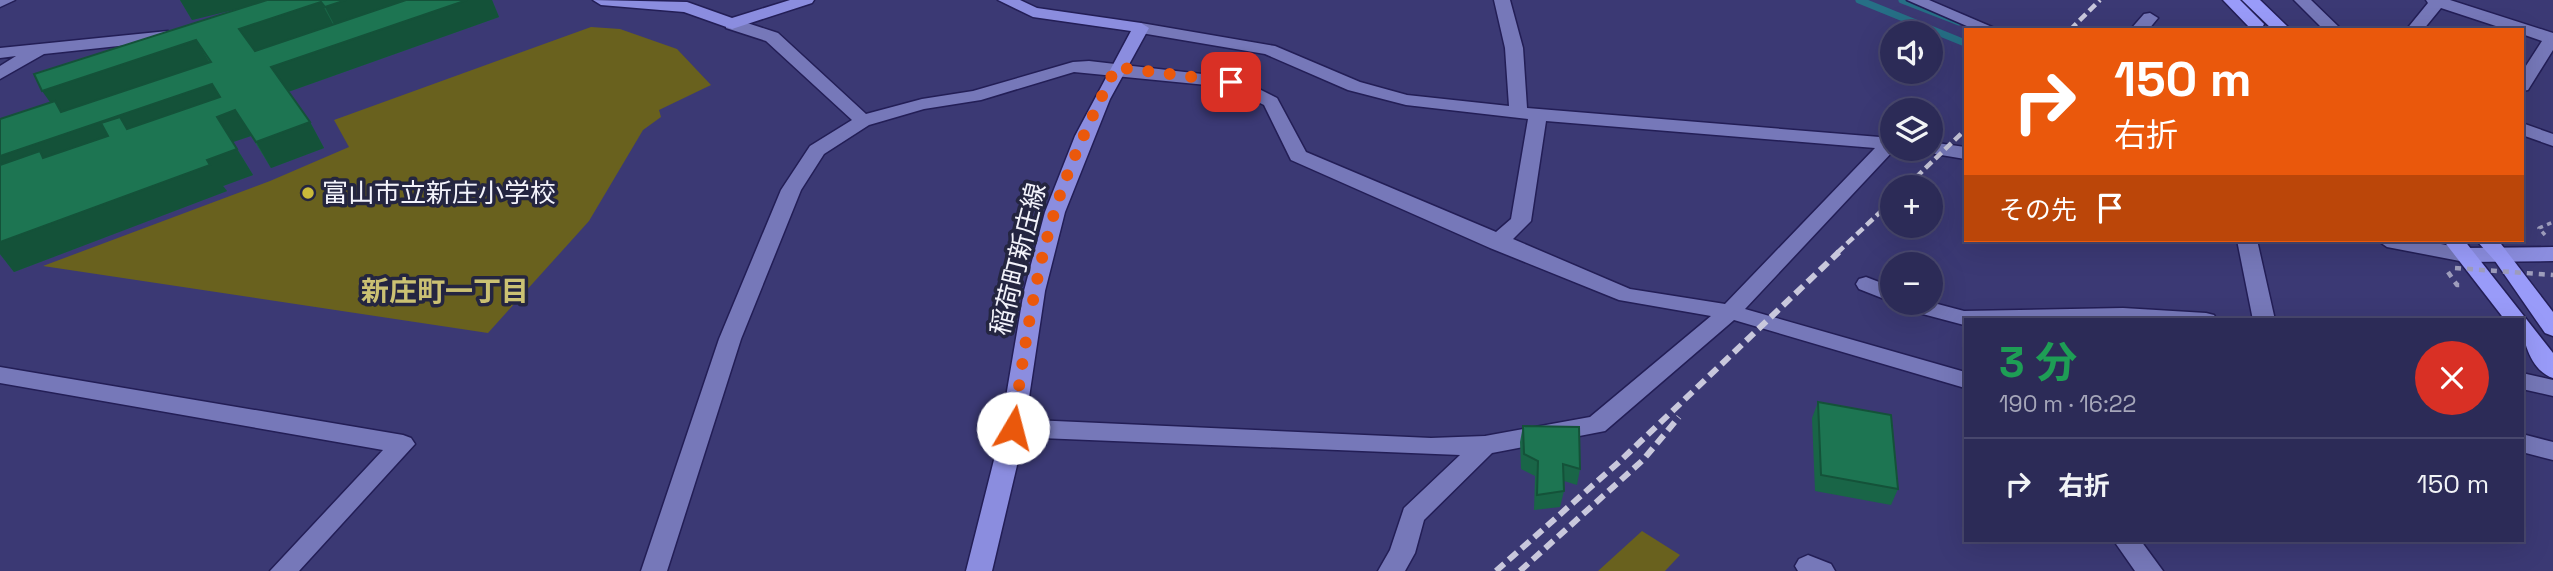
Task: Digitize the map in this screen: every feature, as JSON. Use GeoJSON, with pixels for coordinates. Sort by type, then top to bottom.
{"type":"FeatureCollection","features":[{"type":"Feature","properties":{"kind":"highway"},"geometry":{"type":"LineString","coordinates":[[2231,0],[2261,28]]}},
{"type":"Feature","properties":{"kind":"highway"},"geometry":{"type":"LineString","coordinates":[[2250,0],[2281,28]]}},
{"type":"Feature","properties":{"kind":"highway"},"geometry":{"type":"LineString","coordinates":[[2488,242],[2502,256],[2553,328]]}},
{"type":"Feature","properties":{"kind":"highway"},"geometry":{"type":"LineString","coordinates":[[2458,254],[2515,318]]}},
{"type":"Feature","properties":{"kind":"highway"},"geometry":{"type":"LineString","coordinates":[[2524,329],[2553,370]]}},
{"type":"Feature","properties":{"kind":"main road"},"geometry":{"type":"LineString","coordinates":[[601,0],[687,7],[732,24],[806,0]]}},
{"type":"Feature","properties":{"kind":"main road"},"geometry":{"type":"LineString","coordinates":[[1006,0],[1033,12],[1141,28]]}},
{"type":"Feature","properties":{"kind":"main road","name":"稲荷町新庄線"},"geometry":{"type":"LineString","coordinates":[[979,571],[1013,428],[1027,328],[1057,203],[1072,162],[1116,67],[1141,28]]}},
{"type":"Feature","properties":{"kind":"main road"},"geometry":{"type":"LineString","coordinates":[[2458,254],[2553,254]]}},
{"type":"Feature","properties":{"kind":"street"},"geometry":{"type":"LineString","coordinates":[[0,2],[7,0]]}},
{"type":"Feature","properties":{"kind":"street"},"geometry":{"type":"LineString","coordinates":[[1497,243],[1521,221],[1528,114],[1502,0]]}},
{"type":"Feature","properties":{"kind":"street"},"geometry":{"type":"LineString","coordinates":[[1915,0],[1986,28]]}},
{"type":"Feature","properties":{"kind":"street"},"geometry":{"type":"LineString","coordinates":[[2302,0],[2332,28]]}},
{"type":"Feature","properties":{"kind":"street"},"geometry":{"type":"LineString","coordinates":[[2415,28],[2446,2],[2523,28]]}},
{"type":"Feature","properties":{"kind":"street"},"geometry":{"type":"LineString","coordinates":[[732,24],[772,37],[863,121]]}},
{"type":"Feature","properties":{"kind":"street"},"geometry":{"type":"LineString","coordinates":[[1141,28],[1269,50],[1354,86],[1406,100],[1528,114],[1880,143]]}},
{"type":"Feature","properties":{"kind":"street"},"geometry":{"type":"LineString","coordinates":[[2524,28],[2552,38],[2524,83]]}},
{"type":"Feature","properties":{"kind":"street"},"geometry":{"type":"LineString","coordinates":[[0,53],[45,46],[156,39],[183,32]]}},
{"type":"Feature","properties":{"kind":"street"},"geometry":{"type":"LineString","coordinates":[[0,75],[45,46]]}},
{"type":"Feature","properties":{"kind":"street"},"geometry":{"type":"LineString","coordinates":[[654,571],[730,339],[791,190],[817,150],[863,121],[922,104],[975,96],[1073,67],[1116,67],[1231,82],[1271,102],[1298,156],[1497,243],[1626,295],[1730,312],[1964,380]]}},
{"type":"Feature","properties":{"kind":"street"},"geometry":{"type":"LineString","coordinates":[[2524,130],[2553,140]]}},
{"type":"Feature","properties":{"kind":"street"},"geometry":{"type":"LineString","coordinates":[[1943,150],[1964,153]]}},
{"type":"Feature","properties":{"kind":"street"},"geometry":{"type":"LineString","coordinates":[[1013,428],[1431,447],[1485,444],[1597,425],[1730,312],[1880,154]]}},
{"type":"Feature","properties":{"kind":"street"},"geometry":{"type":"LineString","coordinates":[[2247,242],[2264,318]]}},
{"type":"Feature","properties":{"kind":"street"},"geometry":{"type":"LineString","coordinates":[[2397,242],[2458,254]]}},
{"type":"Feature","properties":{"kind":"street"},"geometry":{"type":"LineString","coordinates":[[1866,284],[1880,290]]}},
{"type":"Feature","properties":{"kind":"street"},"geometry":{"type":"LineString","coordinates":[[1943,312],[1964,318],[2123,315],[2173,318]]}},
{"type":"Feature","properties":{"kind":"street"},"geometry":{"type":"LineString","coordinates":[[0,374],[403,444],[282,571]]}},
{"type":"Feature","properties":{"kind":"street"},"geometry":{"type":"LineString","coordinates":[[2524,381],[2553,388]]}},
{"type":"Feature","properties":{"kind":"street"},"geometry":{"type":"LineString","coordinates":[[1391,571],[1402,553],[1413,516],[1485,444]]}},
{"type":"Feature","properties":{"kind":"street"},"geometry":{"type":"LineString","coordinates":[[2524,444],[2553,451]]}},
{"type":"Feature","properties":{"kind":"street"},"geometry":{"type":"LineString","coordinates":[[2128,542],[2150,571]]}},
{"type":"Feature","properties":{"kind":"path"},"geometry":{"type":"LineString","coordinates":[[2539,228],[2553,222]]}},
{"type":"Feature","properties":{"kind":"path"},"geometry":{"type":"LineString","coordinates":[[2458,254],[2553,275]]}},
{"type":"Feature","properties":{"kind":"shaded area"},"geometry":{"type":"Polygon","coordinates":[[[591,27],[620,29],[677,49],[711,85],[659,110],[661,117],[643,130],[589,221],[488,333],[43,266],[270,181],[349,147],[334,120],[591,27]]]}},
{"type":"Feature","properties":{"kind":"shaded area"},"geometry":{"type":"Polygon","coordinates":[[[1642,531],[1680,555],[1665,571],[1598,571],[1642,531]]]}},
{"type":"Feature","properties":{"kind":"building"},"geometry":{"type":"Polygon","coordinates":[[[267,0],[346,0],[325,7],[321,2],[239,29],[255,51],[406,0],[467,0],[271,67],[310,122],[256,142],[235,110],[217,117],[237,149],[207,160],[210,165],[0,242],[0,165],[40,151],[43,158],[108,136],[101,123],[120,117],[127,129],[220,97],[212,84],[0,156],[0,119],[55,101],[61,112],[211,62],[196,40],[42,91],[34,74],[267,0]]]}},
{"type":"Feature","properties":{"kind":"building"},"geometry":{"type":"Polygon","coordinates":[[[1818,402],[1891,415],[1898,489],[1821,475],[1818,402]]]}},
{"type":"Feature","properties":{"kind":"building"},"geometry":{"type":"Polygon","coordinates":[[[1523,426],[1579,427],[1580,469],[1563,464],[1564,491],[1537,495],[1538,461],[1524,454],[1523,426]]]}},
{"type":"Feature","properties":{"kind":"waterway"},"geometry":{"type":"LineString","coordinates":[[1859,0],[1964,43]]}},
{"type":"Feature","properties":{"kind":"waterway"},"geometry":{"type":"LineString","coordinates":[[1902,0],[1959,22]]}},
{"type":"Feature","properties":{"kind":"railway"},"geometry":{"type":"LineString","coordinates":[[2072,28],[2100,0]]}},
{"type":"Feature","properties":{"kind":"railway"},"geometry":{"type":"LineString","coordinates":[[1918,175],[1964,131]]}},
{"type":"Feature","properties":{"kind":"railway"},"geometry":{"type":"LineString","coordinates":[[1837,253],[1880,212]]}},
{"type":"Feature","properties":{"kind":"railway"},"geometry":{"type":"LineString","coordinates":[[1496,571],[1618,463],[1839,252]]}},
{"type":"Feature","properties":{"kind":"railway"},"geometry":{"type":"LineString","coordinates":[[1520,571],[1643,460],[1679,417]]}},
{"type":"Feature","properties":{"kind":"place","name":"富山市立新庄小学校"},"geometry":{"type":"Point","coordinates":[308,193]}},
{"type":"Feature","properties":{"kind":"district","name":"新庄町一丁目"},"geometry":{"type":"Point","coordinates":[445,291]}},
{"type":"Feature","properties":{"kind":"route"},"geometry":{"type":"LineString","coordinates":[[1013,428],[1027,328],[1057,203],[1072,162],[1116,67],[1231,82]]}}]}
